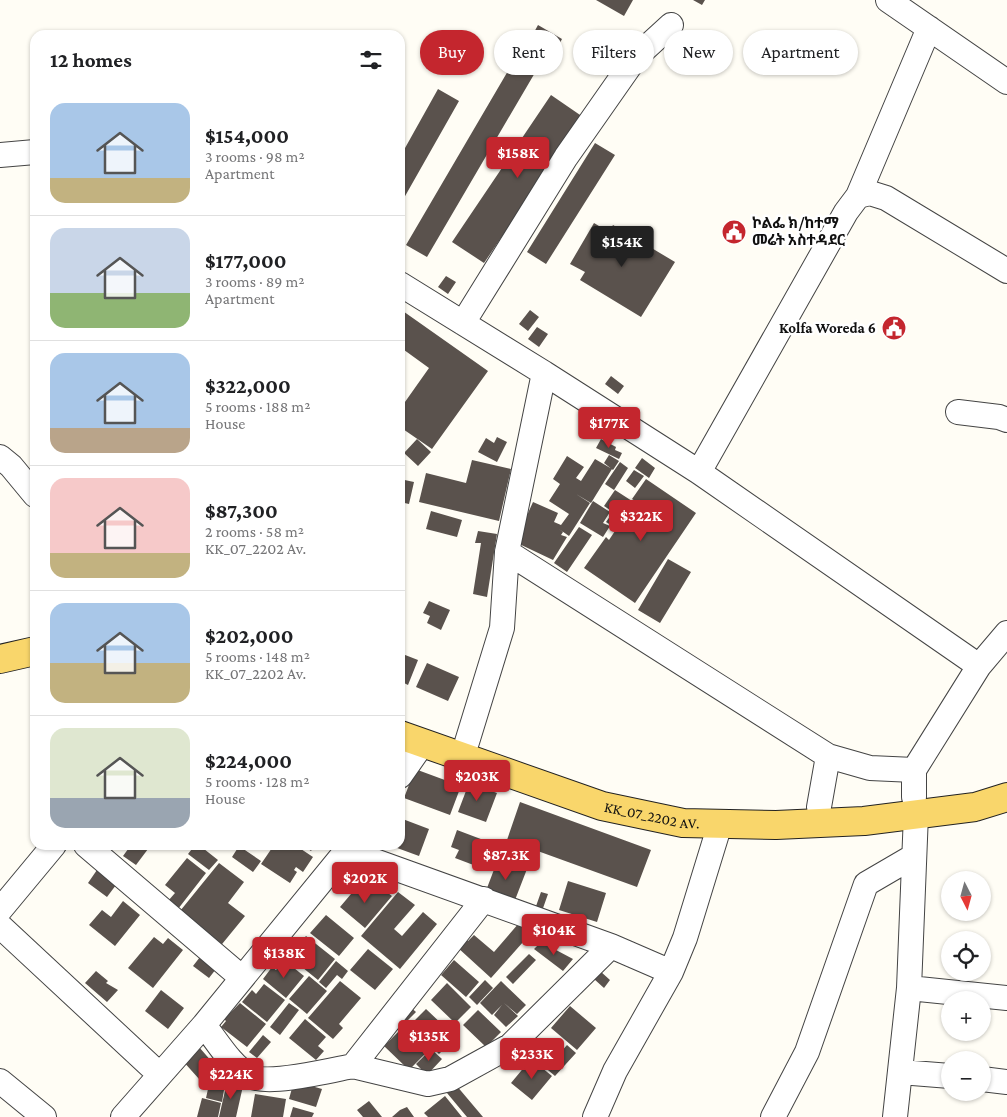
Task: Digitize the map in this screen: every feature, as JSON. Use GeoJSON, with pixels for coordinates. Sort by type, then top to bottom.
{"type":"FeatureCollection","features":[{"type":"Feature","properties":{"kind":"main road"},"geometry":{"type":"LineString","coordinates":[[0,659],[30,652]]}},
{"type":"Feature","properties":{"kind":"main road"},"geometry":{"type":"LineString","coordinates":[[0,668],[30,661]]}},
{"type":"Feature","properties":{"kind":"main road"},"geometry":{"type":"LineString","coordinates":[[405,721],[614,791],[688,806],[780,810],[819,807],[975,806],[1007,797]]}},
{"type":"Feature","properties":{"kind":"main road","name":"KK_07_2202 AV."},"geometry":{"type":"LineString","coordinates":[[412,739],[602,806],[683,823],[776,825],[864,821],[915,806]]}},
{"type":"Feature","properties":{"kind":"main road"},"geometry":{"type":"LineString","coordinates":[[915,806],[1007,781]]}},
{"type":"Feature","properties":{"kind":"street"},"geometry":{"type":"LineString","coordinates":[[888,0],[1007,82]]}},
{"type":"Feature","properties":{"kind":"street"},"geometry":{"type":"LineString","coordinates":[[463,323],[566,156],[636,57],[671,25]]}},
{"type":"Feature","properties":{"kind":"street"},"geometry":{"type":"LineString","coordinates":[[699,472],[846,212],[858,196],[929,28]]}},
{"type":"Feature","properties":{"kind":"street"},"geometry":{"type":"LineString","coordinates":[[0,155],[30,152]]}},
{"type":"Feature","properties":{"kind":"street"},"geometry":{"type":"LineString","coordinates":[[858,196],[870,193],[886,198],[1007,271]]}},
{"type":"Feature","properties":{"kind":"street"},"geometry":{"type":"LineString","coordinates":[[405,287],[699,472],[979,666]]}},
{"type":"Feature","properties":{"kind":"street"},"geometry":{"type":"LineString","coordinates":[[467,742],[502,628],[507,552],[544,373]]}},
{"type":"Feature","properties":{"kind":"street"},"geometry":{"type":"LineString","coordinates":[[958,412],[999,417],[1007,420]]}},
{"type":"Feature","properties":{"kind":"street"},"geometry":{"type":"LineString","coordinates":[[0,457],[11,466],[30,489]]}},
{"type":"Feature","properties":{"kind":"street"},"geometry":{"type":"LineString","coordinates":[[507,552],[828,756],[870,768],[914,770]]}},
{"type":"Feature","properties":{"kind":"street"},"geometry":{"type":"LineString","coordinates":[[895,1117],[909,988],[914,856],[914,770],[979,666],[1007,632]]}},
{"type":"Feature","properties":{"kind":"street"},"geometry":{"type":"LineString","coordinates":[[405,761],[412,739]]}},
{"type":"Feature","properties":{"kind":"street"},"geometry":{"type":"LineString","coordinates":[[819,807],[828,756]]}},
{"type":"Feature","properties":{"kind":"street"},"geometry":{"type":"LineString","coordinates":[[595,1117],[615,1071],[671,972],[685,938],[720,824]]}},
{"type":"Feature","properties":{"kind":"street"},"geometry":{"type":"LineString","coordinates":[[0,910],[50,850]]}},
{"type":"Feature","properties":{"kind":"street"},"geometry":{"type":"LineString","coordinates":[[92,850],[241,977]]}},
{"type":"Feature","properties":{"kind":"street"},"geometry":{"type":"LineString","coordinates":[[123,1117],[204,1025],[241,977],[347,850]]}},
{"type":"Feature","properties":{"kind":"street"},"geometry":{"type":"LineString","coordinates":[[354,850],[611,946],[671,972]]}},
{"type":"Feature","properties":{"kind":"street"},"geometry":{"type":"LineString","coordinates":[[773,1117],[807,1052],[866,884],[914,856]]}},
{"type":"Feature","properties":{"kind":"street"},"geometry":{"type":"LineString","coordinates":[[353,1066],[484,899]]}},
{"type":"Feature","properties":{"kind":"street"},"geometry":{"type":"LineString","coordinates":[[0,926],[159,1074]]}},
{"type":"Feature","properties":{"kind":"street"},"geometry":{"type":"LineString","coordinates":[[204,1025],[239,1067],[251,1077],[264,1080],[284,1078],[353,1066],[428,1084],[450,1079],[510,1046],[611,946]]}},
{"type":"Feature","properties":{"kind":"street"},"geometry":{"type":"LineString","coordinates":[[909,988],[1007,998]]}},
{"type":"Feature","properties":{"kind":"street"},"geometry":{"type":"LineString","coordinates":[[900,1072],[941,1075]]}},
{"type":"Feature","properties":{"kind":"street"},"geometry":{"type":"LineString","coordinates":[[991,1081],[1007,1082]]}},
{"type":"Feature","properties":{"kind":"street"},"geometry":{"type":"LineString","coordinates":[[2,1088],[44,1117]]}},
{"type":"Feature","properties":{"kind":"building"},"geometry":{"type":"Polygon","coordinates":[[[596,0],[633,0],[624,16],[596,0]]]}},
{"type":"Feature","properties":{"kind":"building"},"geometry":{"type":"Polygon","coordinates":[[[693,0],[705,0],[702,5],[693,0]]]}},
{"type":"Feature","properties":{"kind":"building"},"geometry":{"type":"Polygon","coordinates":[[[538,25],[547,30],[535,30],[538,25]]]}},
{"type":"Feature","properties":{"kind":"building"},"geometry":{"type":"Polygon","coordinates":[[[506,75],[534,75],[427,257],[406,245],[506,75]]]}},
{"type":"Feature","properties":{"kind":"building"},"geometry":{"type":"Polygon","coordinates":[[[438,89],[459,101],[405,196],[405,148],[438,89]]]}},
{"type":"Feature","properties":{"kind":"building"},"geometry":{"type":"Polygon","coordinates":[[[551,95],[583,117],[484,263],[452,242],[551,95]]]}},
{"type":"Feature","properties":{"kind":"building"},"geometry":{"type":"Polygon","coordinates":[[[595,143],[615,155],[546,264],[527,252],[595,143]]]}},
{"type":"Feature","properties":{"kind":"building"},"geometry":{"type":"Polygon","coordinates":[[[594,223],[609,232],[613,225],[675,262],[641,317],[580,280],[585,272],[570,264],[594,223]]]}},
{"type":"Feature","properties":{"kind":"building"},"geometry":{"type":"Polygon","coordinates":[[[446,276],[456,282],[448,294],[438,287],[446,276]]]}},
{"type":"Feature","properties":{"kind":"building"},"geometry":{"type":"Polygon","coordinates":[[[530,310],[539,317],[528,331],[519,324],[530,310]]]}},
{"type":"Feature","properties":{"kind":"building"},"geometry":{"type":"Polygon","coordinates":[[[405,313],[488,371],[432,449],[405,430],[405,402],[429,368],[405,351],[405,313]]]}},
{"type":"Feature","properties":{"kind":"building"},"geometry":{"type":"Polygon","coordinates":[[[537,327],[548,334],[539,347],[528,339],[537,327]]]}},
{"type":"Feature","properties":{"kind":"building"},"geometry":{"type":"Polygon","coordinates":[[[611,376],[624,386],[618,394],[605,384],[611,376]]]}},
{"type":"Feature","properties":{"kind":"building"},"geometry":{"type":"Polygon","coordinates":[[[497,437],[507,442],[497,462],[478,452],[486,438],[494,443],[497,437]]]}},
{"type":"Feature","properties":{"kind":"building"},"geometry":{"type":"Polygon","coordinates":[[[417,439],[431,452],[418,466],[405,452],[417,439]]]}},
{"type":"Feature","properties":{"kind":"building"},"geometry":{"type":"Polygon","coordinates":[[[601,439],[616,447],[615,450],[622,453],[619,459],[596,448],[601,439]]]}},
{"type":"Feature","properties":{"kind":"building"},"geometry":{"type":"Polygon","coordinates":[[[609,455],[619,461],[613,470],[604,463],[609,455]]]}},
{"type":"Feature","properties":{"kind":"building"},"geometry":{"type":"Polygon","coordinates":[[[567,456],[584,467],[576,478],[581,481],[595,459],[612,469],[591,503],[576,494],[590,503],[569,536],[559,529],[563,532],[561,535],[567,537],[553,560],[515,542],[533,502],[558,513],[554,522],[561,525],[569,514],[549,501],[560,484],[553,479],[567,456]]]}},
{"type":"Feature","properties":{"kind":"building"},"geometry":{"type":"Polygon","coordinates":[[[642,458],[655,468],[649,478],[635,468],[642,458]]]}},
{"type":"Feature","properties":{"kind":"building"},"geometry":{"type":"Polygon","coordinates":[[[472,460],[511,469],[499,521],[419,502],[426,473],[466,483],[472,460]]]}},
{"type":"Feature","properties":{"kind":"building"},"geometry":{"type":"Polygon","coordinates":[[[620,462],[628,468],[614,490],[605,484],[620,462]]]}},
{"type":"Feature","properties":{"kind":"building"},"geometry":{"type":"Polygon","coordinates":[[[634,470],[644,476],[635,488],[626,481],[634,470]]]}},
{"type":"Feature","properties":{"kind":"building"},"geometry":{"type":"Polygon","coordinates":[[[646,479],[696,513],[635,603],[584,568],[606,537],[609,540],[635,501],[632,499],[646,479]]]}},
{"type":"Feature","properties":{"kind":"building"},"geometry":{"type":"Polygon","coordinates":[[[405,480],[414,482],[409,504],[405,503],[405,480]]]}},
{"type":"Feature","properties":{"kind":"building"},"geometry":{"type":"Polygon","coordinates":[[[615,490],[632,501],[614,527],[606,522],[613,512],[604,506],[615,490]]]}},
{"type":"Feature","properties":{"kind":"building"},"geometry":{"type":"Polygon","coordinates":[[[593,501],[610,512],[603,523],[610,526],[603,537],[580,523],[593,501]]]}},
{"type":"Feature","properties":{"kind":"building"},"geometry":{"type":"Polygon","coordinates":[[[431,511],[462,520],[457,537],[426,529],[431,511]]]}},
{"type":"Feature","properties":{"kind":"building"},"geometry":{"type":"Polygon","coordinates":[[[579,527],[592,535],[567,572],[554,563],[579,527]]]}},
{"type":"Feature","properties":{"kind":"building"},"geometry":{"type":"Polygon","coordinates":[[[478,531],[497,534],[487,597],[473,594],[481,543],[475,543],[478,531]]]}},
{"type":"Feature","properties":{"kind":"building"},"geometry":{"type":"Polygon","coordinates":[[[668,559],[691,572],[660,623],[638,610],[668,559]]]}},
{"type":"Feature","properties":{"kind":"building"},"geometry":{"type":"Polygon","coordinates":[[[429,601],[450,610],[441,630],[427,623],[430,616],[423,613],[429,601]]]}},
{"type":"Feature","properties":{"kind":"building"},"geometry":{"type":"Polygon","coordinates":[[[405,655],[418,660],[408,685],[405,684],[405,655]]]}},
{"type":"Feature","properties":{"kind":"building"},"geometry":{"type":"Polygon","coordinates":[[[427,663],[459,677],[448,701],[416,687],[427,663]]]}},
{"type":"Feature","properties":{"kind":"building"},"geometry":{"type":"Polygon","coordinates":[[[415,769],[461,786],[450,815],[405,798],[415,769]]]}},
{"type":"Feature","properties":{"kind":"building"},"geometry":{"type":"Polygon","coordinates":[[[469,783],[497,793],[486,822],[458,812],[469,783]]]}},
{"type":"Feature","properties":{"kind":"building"},"geometry":{"type":"Polygon","coordinates":[[[520,802],[651,850],[637,887],[507,840],[520,802]]]}},
{"type":"Feature","properties":{"kind":"building"},"geometry":{"type":"Polygon","coordinates":[[[405,820],[429,829],[419,856],[403,850],[405,850],[405,820]]]}},
{"type":"Feature","properties":{"kind":"building"},"geometry":{"type":"Polygon","coordinates":[[[457,830],[494,844],[484,869],[455,858],[459,850],[451,847],[457,830]]]}},
{"type":"Feature","properties":{"kind":"building"},"geometry":{"type":"Polygon","coordinates":[[[127,850],[147,850],[136,865],[123,856],[127,850]]]}},
{"type":"Feature","properties":{"kind":"building"},"geometry":{"type":"Polygon","coordinates":[[[191,850],[205,850],[218,860],[209,870],[188,854],[191,850]]]}},
{"type":"Feature","properties":{"kind":"building"},"geometry":{"type":"Polygon","coordinates":[[[236,850],[245,850],[261,861],[253,872],[232,857],[236,850]]]}},
{"type":"Feature","properties":{"kind":"building"},"geometry":{"type":"Polygon","coordinates":[[[271,850],[302,850],[313,857],[303,872],[296,867],[294,870],[297,872],[290,883],[261,864],[271,850]]]}},
{"type":"Feature","properties":{"kind":"building"},"geometry":{"type":"Polygon","coordinates":[[[187,858],[206,873],[178,909],[168,901],[175,893],[165,885],[187,858]]]}},
{"type":"Feature","properties":{"kind":"building"},"geometry":{"type":"Polygon","coordinates":[[[498,859],[527,869],[515,900],[484,896],[498,859]]]}},
{"type":"Feature","properties":{"kind":"building"},"geometry":{"type":"Polygon","coordinates":[[[219,863],[244,882],[228,903],[245,916],[218,949],[176,916],[219,863]]]}},
{"type":"Feature","properties":{"kind":"building"},"geometry":{"type":"Polygon","coordinates":[[[99,867],[119,881],[107,897],[88,883],[99,867]]]}},
{"type":"Feature","properties":{"kind":"building"},"geometry":{"type":"Polygon","coordinates":[[[362,881],[375,892],[380,887],[392,896],[365,928],[340,907],[362,881]]]}},
{"type":"Feature","properties":{"kind":"building"},"geometry":{"type":"Polygon","coordinates":[[[568,881],[606,893],[597,922],[559,910],[568,881]]]}},
{"type":"Feature","properties":{"kind":"building"},"geometry":{"type":"Polygon","coordinates":[[[398,892],[415,905],[394,929],[402,936],[423,912],[437,924],[400,969],[361,936],[398,892]]]}},
{"type":"Feature","properties":{"kind":"building"},"geometry":{"type":"Polygon","coordinates":[[[541,892],[548,894],[542,911],[535,909],[541,892]]]}},
{"type":"Feature","properties":{"kind":"building"},"geometry":{"type":"Polygon","coordinates":[[[123,901],[140,915],[115,946],[89,925],[102,910],[111,917],[123,901]]]}},
{"type":"Feature","properties":{"kind":"building"},"geometry":{"type":"Polygon","coordinates":[[[326,915],[354,938],[339,956],[310,933],[326,915]]]}},
{"type":"Feature","properties":{"kind":"building"},"geometry":{"type":"Polygon","coordinates":[[[519,923],[531,933],[491,978],[457,947],[465,938],[468,941],[474,935],[494,952],[519,923]]]}},
{"type":"Feature","properties":{"kind":"building"},"geometry":{"type":"Polygon","coordinates":[[[306,936],[335,959],[318,980],[282,951],[291,940],[298,945],[306,936]]]}},
{"type":"Feature","properties":{"kind":"building"},"geometry":{"type":"Polygon","coordinates":[[[154,937],[163,944],[168,938],[183,950],[153,988],[128,968],[154,937]]]}},
{"type":"Feature","properties":{"kind":"building"},"geometry":{"type":"Polygon","coordinates":[[[541,942],[573,959],[563,971],[534,949],[541,942]]]}},
{"type":"Feature","properties":{"kind":"building"},"geometry":{"type":"Polygon","coordinates":[[[368,949],[393,969],[375,990],[350,970],[368,949]]]}},
{"type":"Feature","properties":{"kind":"building"},"geometry":{"type":"Polygon","coordinates":[[[529,954],[536,960],[513,984],[506,977],[529,954]]]}},
{"type":"Feature","properties":{"kind":"building"},"geometry":{"type":"Polygon","coordinates":[[[200,957],[216,969],[209,978],[193,966],[200,957]]]}},
{"type":"Feature","properties":{"kind":"building"},"geometry":{"type":"Polygon","coordinates":[[[284,960],[304,976],[286,998],[263,979],[272,967],[276,970],[284,960]]]}},
{"type":"Feature","properties":{"kind":"building"},"geometry":{"type":"Polygon","coordinates":[[[454,960],[479,982],[466,997],[441,975],[454,960]]]}},
{"type":"Feature","properties":{"kind":"building"},"geometry":{"type":"Polygon","coordinates":[[[336,961],[348,971],[342,979],[337,975],[326,988],[319,982],[336,961]]]}},
{"type":"Feature","properties":{"kind":"building"},"geometry":{"type":"Polygon","coordinates":[[[96,971],[108,981],[106,983],[118,990],[107,1002],[85,983],[96,971]]]}},
{"type":"Feature","properties":{"kind":"building"},"geometry":{"type":"Polygon","coordinates":[[[600,971],[610,980],[604,988],[594,979],[600,971]]]}},
{"type":"Feature","properties":{"kind":"building"},"geometry":{"type":"Polygon","coordinates":[[[309,976],[327,991],[307,1014],[289,999],[309,976]]]}},
{"type":"Feature","properties":{"kind":"building"},"geometry":{"type":"Polygon","coordinates":[[[485,980],[493,988],[477,1005],[469,997],[485,980]]]}},
{"type":"Feature","properties":{"kind":"building"},"geometry":{"type":"Polygon","coordinates":[[[340,981],[361,998],[339,1024],[343,1028],[333,1039],[308,1018],[340,981]]]}},
{"type":"Feature","properties":{"kind":"building"},"geometry":{"type":"Polygon","coordinates":[[[501,981],[526,1005],[517,1014],[504,1003],[518,1016],[506,1027],[494,1015],[502,1005],[492,1015],[480,1003],[501,981]]]}},
{"type":"Feature","properties":{"kind":"building"},"geometry":{"type":"Polygon","coordinates":[[[447,983],[471,1007],[455,1023],[431,1000],[447,983]]]}},
{"type":"Feature","properties":{"kind":"building"},"geometry":{"type":"Polygon","coordinates":[[[264,984],[285,1000],[267,1022],[242,1002],[252,990],[256,994],[264,984]]]}},
{"type":"Feature","properties":{"kind":"building"},"geometry":{"type":"Polygon","coordinates":[[[161,990],[184,1008],[168,1029],[145,1011],[161,990]]]}},
{"type":"Feature","properties":{"kind":"building"},"geometry":{"type":"Polygon","coordinates":[[[240,1003],[266,1024],[247,1047],[221,1027],[226,1021],[224,1019],[240,1003]]]}},
{"type":"Feature","properties":{"kind":"building"},"geometry":{"type":"Polygon","coordinates":[[[289,1003],[299,1010],[280,1035],[270,1027],[289,1003]]]}},
{"type":"Feature","properties":{"kind":"building"},"geometry":{"type":"Polygon","coordinates":[[[408,1005],[416,1012],[407,1021],[400,1014],[408,1005]]]}},
{"type":"Feature","properties":{"kind":"building"},"geometry":{"type":"Polygon","coordinates":[[[570,1006],[596,1028],[577,1050],[551,1028],[570,1006]]]}},
{"type":"Feature","properties":{"kind":"building"},"geometry":{"type":"Polygon","coordinates":[[[426,1009],[445,1027],[429,1044],[409,1026],[426,1009]]]}},
{"type":"Feature","properties":{"kind":"building"},"geometry":{"type":"Polygon","coordinates":[[[478,1010],[501,1032],[486,1047],[463,1025],[478,1010]]]}},
{"type":"Feature","properties":{"kind":"building"},"geometry":{"type":"Polygon","coordinates":[[[305,1019],[326,1037],[318,1046],[324,1051],[316,1060],[289,1038],[305,1019]]]}},
{"type":"Feature","properties":{"kind":"building"},"geometry":{"type":"Polygon","coordinates":[[[447,1028],[456,1037],[439,1054],[430,1045],[447,1028]]]}},
{"type":"Feature","properties":{"kind":"building"},"geometry":{"type":"Polygon","coordinates":[[[401,1029],[426,1053],[409,1070],[384,1046],[401,1029]]]}},
{"type":"Feature","properties":{"kind":"building"},"geometry":{"type":"Polygon","coordinates":[[[263,1035],[271,1042],[257,1058],[249,1052],[263,1035]]]}},
{"type":"Feature","properties":{"kind":"building"},"geometry":{"type":"Polygon","coordinates":[[[543,1038],[560,1053],[567,1045],[576,1053],[555,1076],[529,1054],[543,1038]]]}},
{"type":"Feature","properties":{"kind":"building"},"geometry":{"type":"Polygon","coordinates":[[[199,1047],[226,1078],[222,1102],[206,1098],[208,1089],[182,1060],[199,1047]]]}},
{"type":"Feature","properties":{"kind":"building"},"geometry":{"type":"Polygon","coordinates":[[[431,1049],[442,1059],[427,1075],[416,1064],[431,1049]]]}},
{"type":"Feature","properties":{"kind":"building"},"geometry":{"type":"Polygon","coordinates":[[[531,1059],[552,1076],[532,1100],[511,1083],[531,1059]]]}},
{"type":"Feature","properties":{"kind":"building"},"geometry":{"type":"Polygon","coordinates":[[[294,1081],[322,1089],[316,1107],[289,1099],[294,1081]]]}},
{"type":"Feature","properties":{"kind":"building"},"geometry":{"type":"Polygon","coordinates":[[[227,1082],[243,1086],[236,1117],[219,1117],[227,1082]]]}},
{"type":"Feature","properties":{"kind":"building"},"geometry":{"type":"Polygon","coordinates":[[[456,1085],[483,1117],[467,1117],[447,1093],[456,1085]]]}},
{"type":"Feature","properties":{"kind":"building"},"geometry":{"type":"Polygon","coordinates":[[[255,1094],[286,1099],[283,1117],[251,1117],[255,1094]]]}},
{"type":"Feature","properties":{"kind":"building"},"geometry":{"type":"Polygon","coordinates":[[[445,1096],[462,1117],[428,1117],[424,1113],[445,1096]]]}},
{"type":"Feature","properties":{"kind":"building"},"geometry":{"type":"Polygon","coordinates":[[[202,1098],[221,1103],[218,1117],[197,1117],[202,1098]]]}},
{"type":"Feature","properties":{"kind":"building"},"geometry":{"type":"Polygon","coordinates":[[[369,1101],[382,1117],[363,1117],[357,1110],[369,1101]]]}},
{"type":"Feature","properties":{"kind":"building"},"geometry":{"type":"Polygon","coordinates":[[[293,1107],[314,1113],[312,1117],[290,1117],[293,1107]]]}},
{"type":"Feature","properties":{"kind":"building"},"geometry":{"type":"Polygon","coordinates":[[[407,1107],[414,1117],[392,1117],[400,1110],[407,1107]]]}},
{"type":"Feature","properties":{"kind":"place","name":"ኮልፌ ክ/ከተማ መሬት አስተዳደር"},"geometry":{"type":"Point","coordinates":[734,232]}},
{"type":"Feature","properties":{"kind":"place","name":"Kolfa Woreda 6"},"geometry":{"type":"Point","coordinates":[894,328]}}]}
